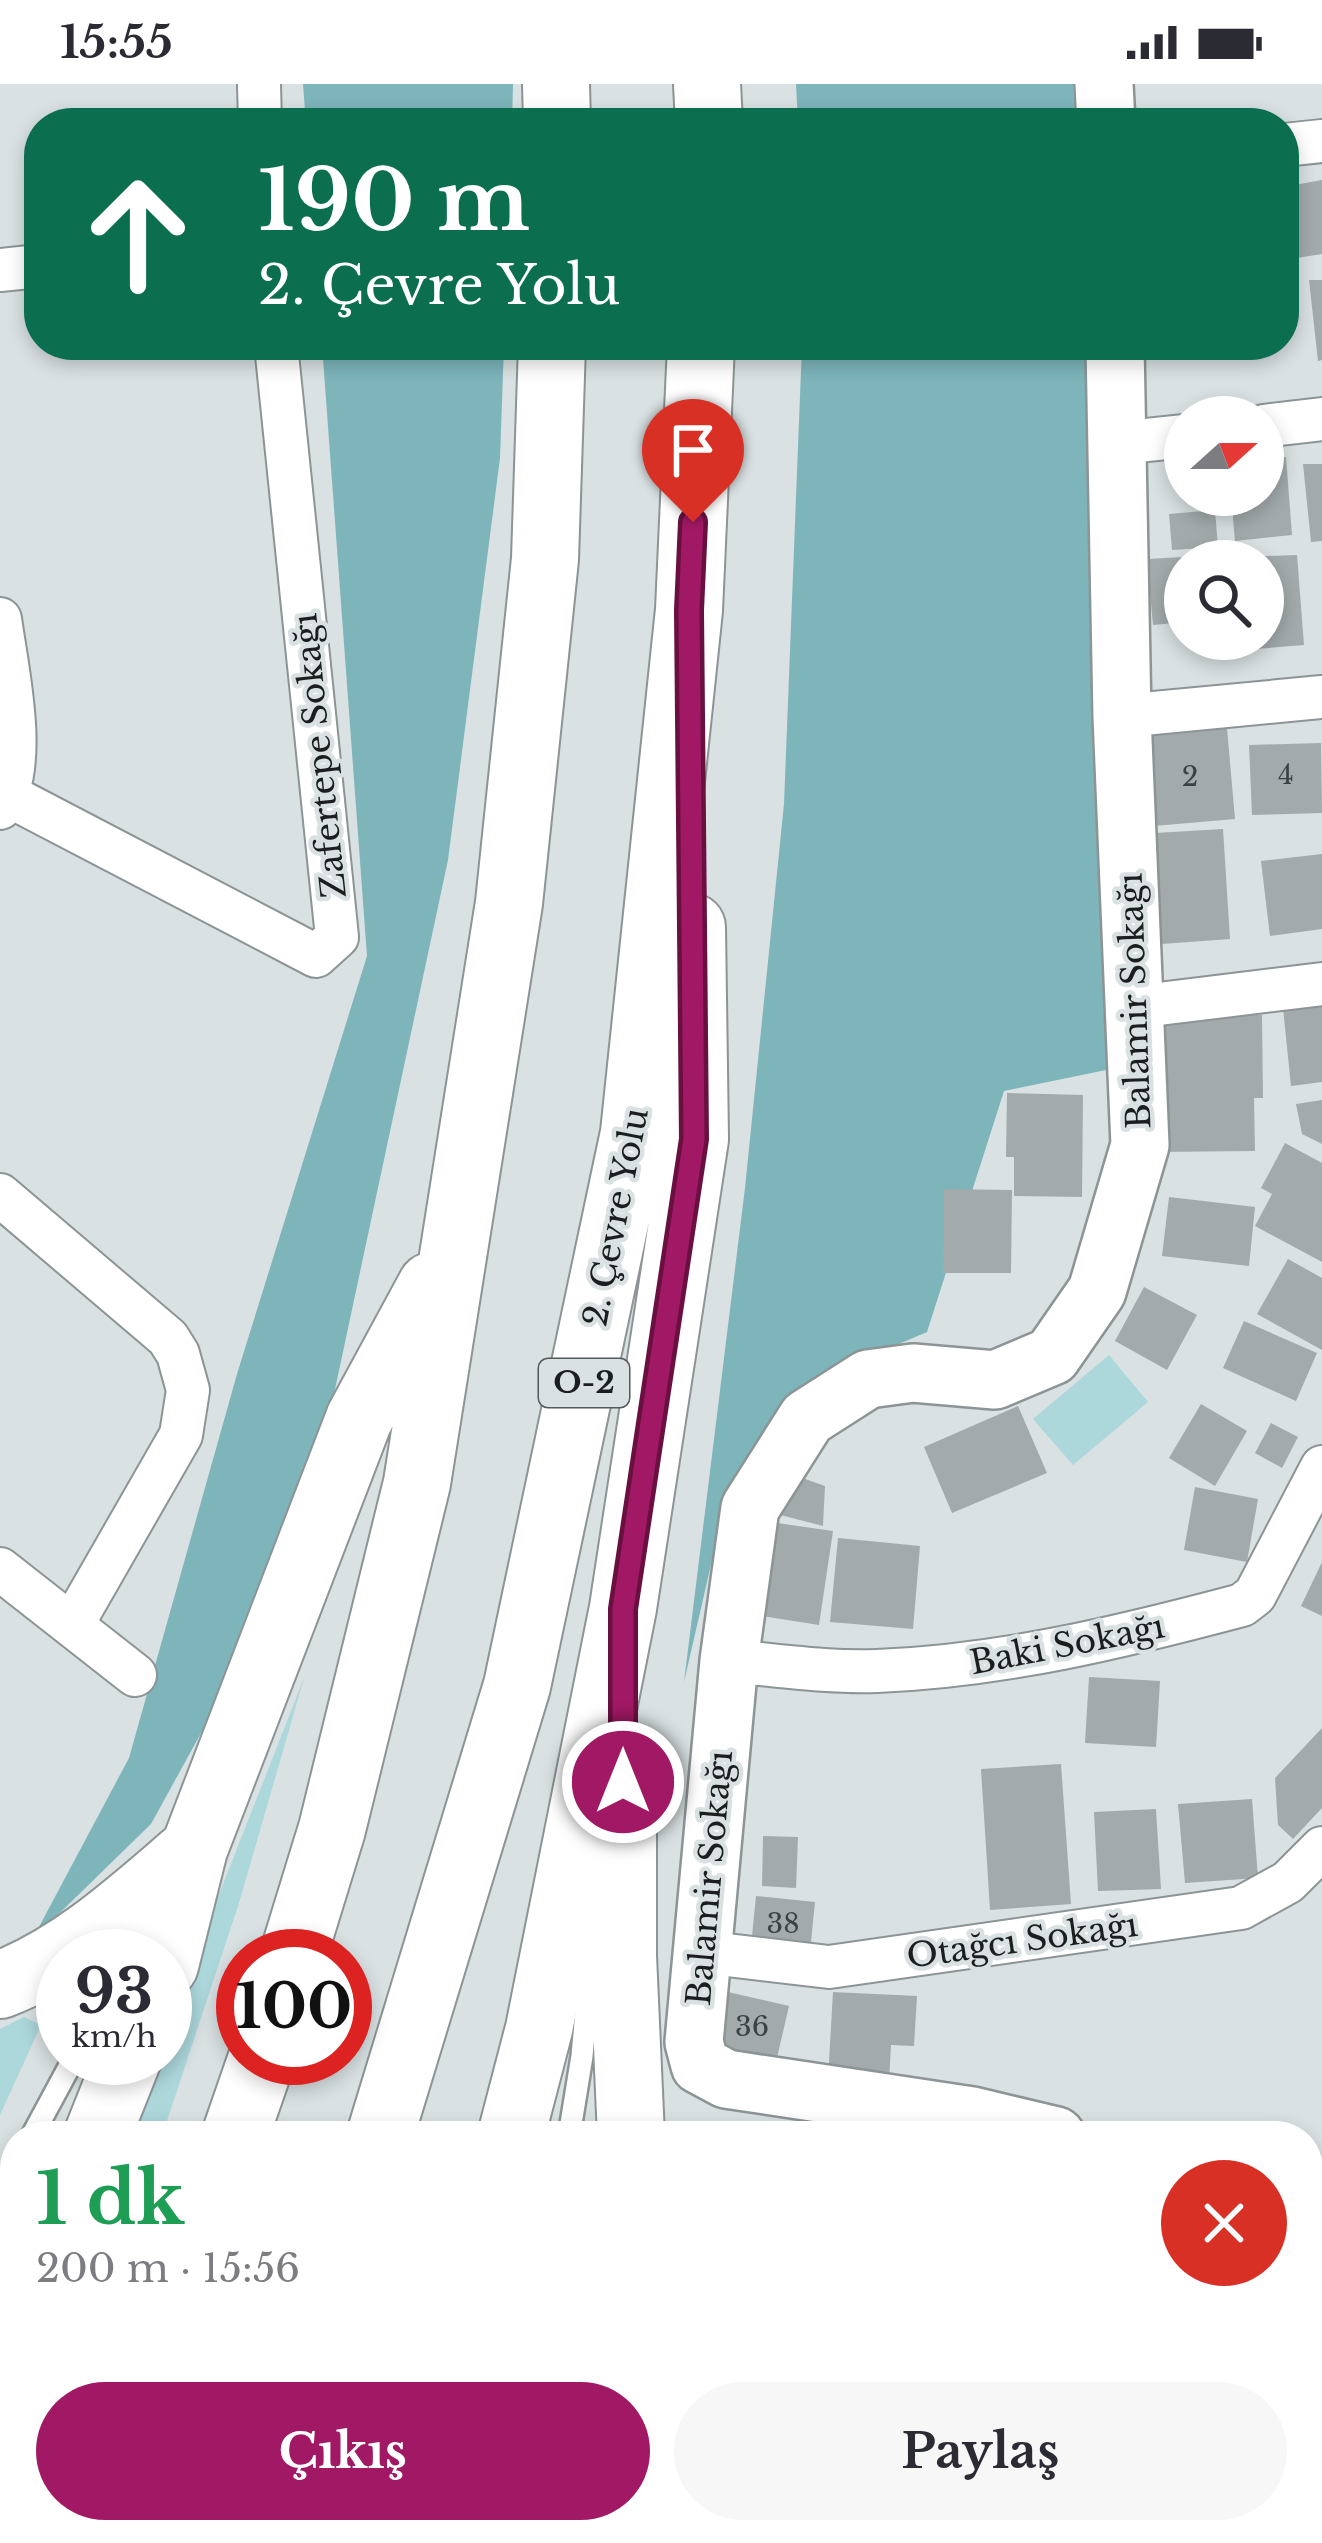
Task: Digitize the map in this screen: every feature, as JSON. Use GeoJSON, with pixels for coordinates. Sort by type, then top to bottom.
{"type":"FeatureCollection","features":[{"type":"Feature","properties":{"kind":"highway"},"geometry":{"type":"LineString","coordinates":[[301,1929],[332,1829],[417,1483],[514,857],[545,560],[552,360]]}},
{"type":"Feature","properties":{"kind":"highway","name":"2. Çevre Yolu"},"geometry":{"type":"LineString","coordinates":[[385,2121],[518,1686],[630,1156],[689,610],[700,360]]}},
{"type":"Feature","properties":{"kind":"highway"},"geometry":{"type":"LineString","coordinates":[[515,2121],[539,2029],[623,1609],[694,1139],[689,610]]}},
{"type":"Feature","properties":{"kind":"highway"},"geometry":{"type":"LineString","coordinates":[[164,1929],[359,1419],[452,1246]]}},
{"type":"Feature","properties":{"kind":"highway"},"geometry":{"type":"LineString","coordinates":[[623,1609],[622,1956],[630,2121]]}},
{"type":"Feature","properties":{"kind":"highway"},"geometry":{"type":"LineString","coordinates":[[0,1985],[28,1974],[94,1933],[194,1849]]}},
{"type":"Feature","properties":{"kind":"highway"},"geometry":{"type":"LineString","coordinates":[[103,2121],[117,2085]]}},
{"type":"Feature","properties":{"kind":"highway"},"geometry":{"type":"LineString","coordinates":[[240,2121],[253,2085]]}},
{"type":"Feature","properties":{"kind":"street","name":"Zafertepe Sokağı"},"geometry":{"type":"LineString","coordinates":[[3,798],[316,956],[337,937],[278,360]]}},
{"type":"Feature","properties":{"kind":"street","name":"Balamir Sokağı"},"geometry":{"type":"LineString","coordinates":[[994,2121],[726,2080],[700,2065],[694,2042],[729,1661],[750,1508],[807,1418],[868,1379],[913,1372],[995,1380],[1052,1356],[1097,1292],[1140,1145],[1122,716],[1115,360]]}},
{"type":"Feature","properties":{"kind":"street"},"geometry":{"type":"LineString","coordinates":[[1284,424],[1322,419]]}},
{"type":"Feature","properties":{"kind":"street"},"geometry":{"type":"LineString","coordinates":[[1118,443],[1164,438]]}},
{"type":"Feature","properties":{"kind":"street"},"geometry":{"type":"LineString","coordinates":[[0,619],[14,727],[3,798]]}},
{"type":"Feature","properties":{"kind":"street"},"geometry":{"type":"LineString","coordinates":[[1122,716],[1322,697]]}},
{"type":"Feature","properties":{"kind":"street"},"geometry":{"type":"LineString","coordinates":[[1134,1007],[1322,984]]}},
{"type":"Feature","properties":{"kind":"street"},"geometry":{"type":"LineString","coordinates":[[0,1195],[168,1338],[188,1390],[181,1435],[72,1625]]}},
{"type":"Feature","properties":{"kind":"street","name":"Baki Sokağı"},"geometry":{"type":"LineString","coordinates":[[729,1661],[872,1671],[982,1664],[1140,1632],[1242,1605],[1255,1595],[1322,1467]]}},
{"type":"Feature","properties":{"kind":"street"},"geometry":{"type":"LineString","coordinates":[[0,1569],[135,1675]]}},
{"type":"Feature","properties":{"kind":"street","name":"Otağcı Sokağı"},"geometry":{"type":"LineString","coordinates":[[702,1952],[829,1967],[1241,1908],[1288,1882],[1322,1848]]}},
{"type":"Feature","properties":{"kind":"lane"},"geometry":{"type":"LineString","coordinates":[[601,1847],[623,1609]]}},
{"type":"Feature","properties":{"kind":"lane"},"geometry":{"type":"LineString","coordinates":[[571,2121],[594,1918]]}},
{"type":"Feature","properties":{"kind":"lane"},"geometry":{"type":"LineString","coordinates":[[40,2121],[59,2085]]}},
{"type":"Feature","properties":{"kind":"shaded area"},"geometry":{"type":"Polygon","coordinates":[[[303,84],[513,84],[512,108],[305,108],[303,84]]]}},
{"type":"Feature","properties":{"kind":"shaded area"},"geometry":{"type":"Polygon","coordinates":[[[796,84],[1073,84],[1074,108],[797,108],[796,84]]]}},
{"type":"Feature","properties":{"kind":"shaded area"},"geometry":{"type":"Polygon","coordinates":[[[323,360],[503,360],[500,458],[448,860],[328,1422],[233,1675],[151,1824],[43,1929],[38,1929],[129,1758],[237,1374],[367,956],[323,360]]]}},
{"type":"Feature","properties":{"kind":"shaded area"},"geometry":{"type":"Polygon","coordinates":[[[801,360],[1088,360],[1111,1069],[1004,1091],[927,1332],[866,1358],[727,1495],[684,1682],[745,1188],[784,804],[801,360]]]}},
{"type":"Feature","properties":{"kind":"shaded area"},"geometry":{"type":"Polygon","coordinates":[[[1109,1355],[1148,1402],[1073,1465],[1033,1419],[1109,1355]]]}},
{"type":"Feature","properties":{"kind":"shaded area"},"geometry":{"type":"Polygon","coordinates":[[[304,1678],[230,1929],[216,1929],[216,1973],[192,2045],[192,1963],[304,1678]]]}},
{"type":"Feature","properties":{"kind":"shaded area"},"geometry":{"type":"Polygon","coordinates":[[[24,2017],[36,2023],[36,2036],[0,2115],[0,2029],[24,2017]]]}},
{"type":"Feature","properties":{"kind":"shaded area"},"geometry":{"type":"Polygon","coordinates":[[[144,2085],[179,2085],[167,2121],[130,2121],[144,2085]]]}},
{"type":"Feature","properties":{"kind":"building"},"geometry":{"type":"Polygon","coordinates":[[[1322,180],[1322,254],[1299,258],[1299,184],[1322,180]]]}},
{"type":"Feature","properties":{"kind":"building"},"geometry":{"type":"Polygon","coordinates":[[[1309,280],[1322,280],[1322,360],[1318,361],[1309,280]]]}},
{"type":"Feature","properties":{"kind":"building"},"geometry":{"type":"Polygon","coordinates":[[[1284,457],[1292,535],[1235,540],[1233,516],[1284,516],[1284,457]]]}},
{"type":"Feature","properties":{"kind":"building"},"geometry":{"type":"Polygon","coordinates":[[[1303,464],[1322,464],[1322,541],[1311,542],[1303,464]]]}},
{"type":"Feature","properties":{"kind":"building"},"geometry":{"type":"Polygon","coordinates":[[[1169,516],[1215,516],[1217,540],[1171,540],[1169,516]]]}},
{"type":"Feature","properties":{"kind":"building"},"geometry":{"type":"Polygon","coordinates":[[[1284,555],[1297,555],[1304,645],[1284,647],[1284,555]]]}},
{"type":"Feature","properties":{"kind":"building"},"geometry":{"type":"Polygon","coordinates":[[[1164,558],[1164,624],[1153,625],[1147,559],[1164,558]]]}},
{"type":"Feature","properties":{"kind":"building"},"geometry":{"type":"Polygon","coordinates":[[[1227,728],[1235,819],[1154,826],[1146,735],[1227,728]]]}},
{"type":"Feature","properties":{"kind":"building"},"geometry":{"type":"Polygon","coordinates":[[[1321,743],[1322,813],[1252,815],[1249,745],[1321,743]]]}},
{"type":"Feature","properties":{"kind":"building"},"geometry":{"type":"Polygon","coordinates":[[[1223,829],[1230,939],[1162,944],[1155,833],[1223,829]]]}},
{"type":"Feature","properties":{"kind":"building"},"geometry":{"type":"Polygon","coordinates":[[[1322,854],[1322,929],[1270,936],[1261,861],[1322,854]]]}},
{"type":"Feature","properties":{"kind":"building"},"geometry":{"type":"Polygon","coordinates":[[[1322,1004],[1322,1082],[1291,1086],[1283,1008],[1322,1004]]]}},
{"type":"Feature","properties":{"kind":"building"},"geometry":{"type":"Polygon","coordinates":[[[1262,1015],[1263,1098],[1254,1098],[1255,1151],[1158,1152],[1157,1016],[1262,1015]]]}},
{"type":"Feature","properties":{"kind":"building"},"geometry":{"type":"Polygon","coordinates":[[[1007,1093],[1083,1095],[1082,1197],[1014,1196],[1014,1157],[1006,1157],[1007,1093]]]}},
{"type":"Feature","properties":{"kind":"building"},"geometry":{"type":"Polygon","coordinates":[[[1322,1100],[1322,1144],[1302,1134],[1296,1104],[1322,1100]]]}},
{"type":"Feature","properties":{"kind":"building"},"geometry":{"type":"Polygon","coordinates":[[[1285,1143],[1322,1163],[1322,1262],[1255,1226],[1272,1194],[1261,1188],[1285,1143]]]}},
{"type":"Feature","properties":{"kind":"building"},"geometry":{"type":"Polygon","coordinates":[[[944,1189],[1012,1190],[1011,1273],[943,1273],[944,1189]]]}},
{"type":"Feature","properties":{"kind":"building"},"geometry":{"type":"Polygon","coordinates":[[[1169,1197],[1255,1207],[1249,1266],[1162,1256],[1169,1197]]]}},
{"type":"Feature","properties":{"kind":"building"},"geometry":{"type":"Polygon","coordinates":[[[1288,1259],[1322,1278],[1322,1350],[1257,1314],[1288,1259]]]}},
{"type":"Feature","properties":{"kind":"building"},"geometry":{"type":"Polygon","coordinates":[[[1144,1287],[1197,1315],[1167,1370],[1115,1341],[1144,1287]]]}},
{"type":"Feature","properties":{"kind":"building"},"geometry":{"type":"Polygon","coordinates":[[[1244,1321],[1317,1353],[1296,1401],[1223,1368],[1244,1321]]]}},
{"type":"Feature","properties":{"kind":"building"},"geometry":{"type":"Polygon","coordinates":[[[1201,1404],[1247,1431],[1215,1486],[1169,1458],[1201,1404]]]}},
{"type":"Feature","properties":{"kind":"building"},"geometry":{"type":"Polygon","coordinates":[[[1018,1406],[1047,1473],[952,1513],[924,1447],[1018,1406]]]}},
{"type":"Feature","properties":{"kind":"building"},"geometry":{"type":"Polygon","coordinates":[[[1271,1423],[1298,1437],[1282,1468],[1255,1453],[1271,1423]]]}},
{"type":"Feature","properties":{"kind":"building"},"geometry":{"type":"Polygon","coordinates":[[[791,1474],[825,1486],[823,1526],[769,1512],[791,1474]]]}},
{"type":"Feature","properties":{"kind":"building"},"geometry":{"type":"Polygon","coordinates":[[[1195,1487],[1258,1499],[1247,1562],[1184,1550],[1195,1487]]]}},
{"type":"Feature","properties":{"kind":"building"},"geometry":{"type":"Polygon","coordinates":[[[763,1521],[833,1531],[819,1625],[749,1614],[763,1521]]]}},
{"type":"Feature","properties":{"kind":"building"},"geometry":{"type":"Polygon","coordinates":[[[838,1538],[920,1546],[913,1629],[830,1622],[838,1538]]]}},
{"type":"Feature","properties":{"kind":"building"},"geometry":{"type":"Polygon","coordinates":[[[1322,1562],[1322,1616],[1301,1606],[1322,1562]]]}},
{"type":"Feature","properties":{"kind":"building"},"geometry":{"type":"Polygon","coordinates":[[[1089,1677],[1160,1681],[1156,1747],[1085,1743],[1089,1677]]]}},
{"type":"Feature","properties":{"kind":"building"},"geometry":{"type":"Polygon","coordinates":[[[1322,1728],[1322,1808],[1293,1839],[1278,1825],[1275,1778],[1322,1728]]]}},
{"type":"Feature","properties":{"kind":"building"},"geometry":{"type":"Polygon","coordinates":[[[1061,1764],[1071,1904],[990,1910],[981,1769],[1061,1764]]]}},
{"type":"Feature","properties":{"kind":"building"},"geometry":{"type":"Polygon","coordinates":[[[1252,1799],[1258,1878],[1185,1883],[1178,1804],[1252,1799]]]}},
{"type":"Feature","properties":{"kind":"building"},"geometry":{"type":"Polygon","coordinates":[[[1156,1809],[1161,1889],[1098,1891],[1094,1812],[1156,1809]]]}},
{"type":"Feature","properties":{"kind":"building"},"geometry":{"type":"Polygon","coordinates":[[[763,1836],[798,1837],[796,1888],[762,1886],[763,1836]]]}},
{"type":"Feature","properties":{"kind":"building"},"geometry":{"type":"Polygon","coordinates":[[[756,1896],[815,1902],[810,1952],[751,1946],[756,1896]]]}},
{"type":"Feature","properties":{"kind":"building"},"geometry":{"type":"Polygon","coordinates":[[[728,1992],[789,2006],[776,2062],[715,2047],[728,1992]]]}},
{"type":"Feature","properties":{"kind":"building"},"geometry":{"type":"Polygon","coordinates":[[[833,1992],[917,1996],[914,2046],[891,2045],[889,2082],[828,2079],[833,1992]]]}},
{"type":"Feature","properties":{"kind":"route"},"geometry":{"type":"LineString","coordinates":[[623,1782],[623,1609],[694,1139],[689,610],[693,522]]}}]}
